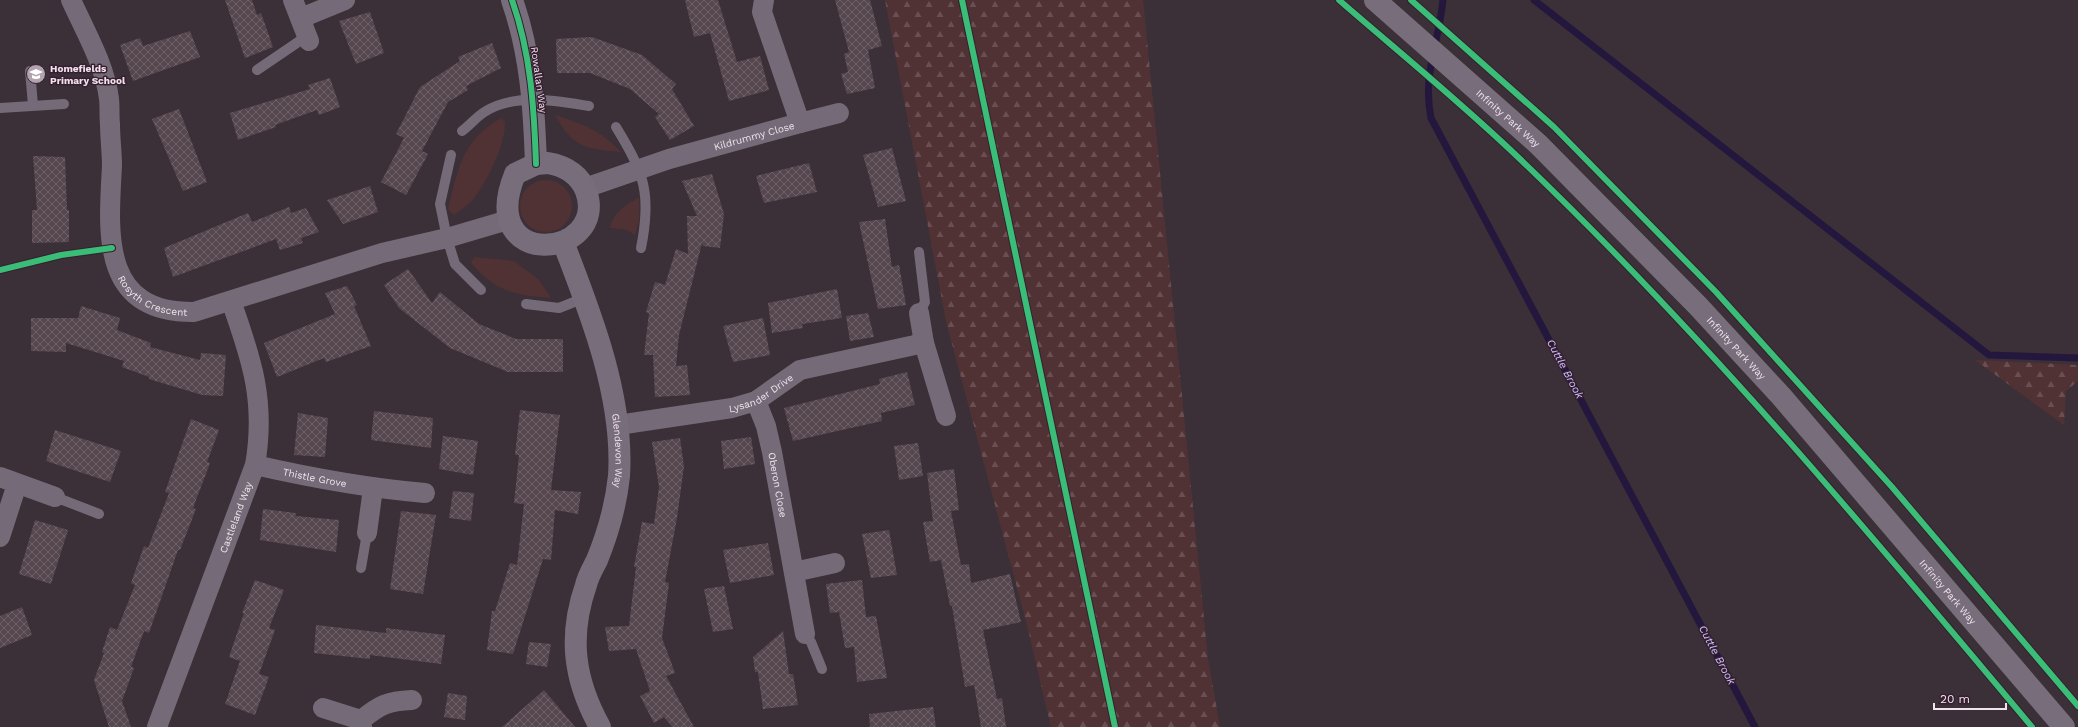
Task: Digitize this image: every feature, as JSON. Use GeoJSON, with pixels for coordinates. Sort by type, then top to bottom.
{"type":"FeatureCollection","features":[{"type":"Feature","properties":{"kind":"street","name":"Rosyth Crescent"},"geometry":{"type":"LineString","coordinates":[[71,0],[104,76],[109,99],[112,165],[109,198],[112,248],[115,262],[123,277],[138,297],[156,308],[174,312],[194,312],[231,302],[382,253],[446,238],[508,220]]}},
{"type":"Feature","properties":{"kind":"street"},"geometry":{"type":"LineString","coordinates":[[293,0],[306,32],[345,0]]}},
{"type":"Feature","properties":{"kind":"street","name":"Rowallan Way"},"geometry":{"type":"LineString","coordinates":[[512,0],[520,23],[534,101],[536,164]]}},
{"type":"Feature","properties":{"kind":"street","name":"Kildrummy Close"},"geometry":{"type":"LineString","coordinates":[[585,188],[669,159],[800,123],[762,12],[764,0]]}},
{"type":"Feature","properties":{"kind":"street","name":"Infinity Park Way"},"geometry":{"type":"LineString","coordinates":[[1382,6],[1538,144],[1698,306],[1781,396],[2064,727]]}},
{"type":"Feature","properties":{"kind":"street"},"geometry":{"type":"LineString","coordinates":[[800,123],[839,113]]}},
{"type":"Feature","properties":{"kind":"street"},"geometry":{"type":"LineString","coordinates":[[536,164],[560,165],[571,171],[585,188],[589,200],[588,214],[584,225],[577,234],[563,242],[548,245],[530,243],[517,235],[508,220],[508,191],[515,174],[536,164]]}},
{"type":"Feature","properties":{"kind":"street","name":"Glendevon Way"},"geometry":{"type":"LineString","coordinates":[[563,242],[584,298],[606,366],[618,425],[619,475],[614,505],[608,530],[586,584],[575,629],[575,655],[580,682],[589,707],[600,727]]}},
{"type":"Feature","properties":{"kind":"street","name":"Castleland Way"},"geometry":{"type":"LineString","coordinates":[[157,727],[255,465],[259,442],[260,416],[257,388],[252,360],[231,302]]}},
{"type":"Feature","properties":{"kind":"street"},"geometry":{"type":"LineString","coordinates":[[919,313],[924,343],[946,416]]}},
{"type":"Feature","properties":{"kind":"street","name":"Lysander Drive"},"geometry":{"type":"LineString","coordinates":[[618,425],[732,408],[756,400],[800,370],[924,343]]}},
{"type":"Feature","properties":{"kind":"street","name":"Oberon Close"},"geometry":{"type":"LineString","coordinates":[[756,400],[766,426],[772,452],[805,634]]}},
{"type":"Feature","properties":{"kind":"street","name":"Thistle Grove"},"geometry":{"type":"LineString","coordinates":[[255,465],[316,480],[424,493]]}},
{"type":"Feature","properties":{"kind":"street"},"geometry":{"type":"LineString","coordinates":[[0,537],[8,480],[55,497]]}},
{"type":"Feature","properties":{"kind":"street"},"geometry":{"type":"LineString","coordinates":[[366,533],[373,488]]}},
{"type":"Feature","properties":{"kind":"street"},"geometry":{"type":"LineString","coordinates":[[794,572],[835,563]]}},
{"type":"Feature","properties":{"kind":"street"},"geometry":{"type":"LineString","coordinates":[[323,708],[361,724],[380,705],[394,700],[412,700]]}},
{"type":"Feature","properties":{"kind":"lane"},"geometry":{"type":"LineString","coordinates":[[257,70],[306,32]]}},
{"type":"Feature","properties":{"kind":"lane"},"geometry":{"type":"LineString","coordinates":[[30,71],[33,105]]}},
{"type":"Feature","properties":{"kind":"lane"},"geometry":{"type":"LineString","coordinates":[[462,131],[485,111],[507,103],[555,100],[589,106]]}},
{"type":"Feature","properties":{"kind":"lane"},"geometry":{"type":"LineString","coordinates":[[0,108],[64,104]]}},
{"type":"Feature","properties":{"kind":"lane"},"geometry":{"type":"LineString","coordinates":[[616,127],[640,170],[645,189],[646,220],[641,248]]}},
{"type":"Feature","properties":{"kind":"lane"},"geometry":{"type":"LineString","coordinates":[[451,155],[440,204],[446,238],[454,264],[481,290]]}},
{"type":"Feature","properties":{"kind":"lane"},"geometry":{"type":"LineString","coordinates":[[919,252],[925,302],[919,313]]}},
{"type":"Feature","properties":{"kind":"lane"},"geometry":{"type":"LineString","coordinates":[[526,304],[559,308],[584,298]]}},
{"type":"Feature","properties":{"kind":"lane"},"geometry":{"type":"LineString","coordinates":[[55,497],[99,514]]}},
{"type":"Feature","properties":{"kind":"lane"},"geometry":{"type":"LineString","coordinates":[[361,568],[366,533]]}},
{"type":"Feature","properties":{"kind":"lane"},"geometry":{"type":"LineString","coordinates":[[805,634],[811,642],[822,669]]}},
{"type":"Feature","properties":{"kind":"green space"},"geometry":{"type":"Polygon","coordinates":[[[885,0],[1143,0],[1208,659],[1220,727],[1051,727],[1027,625],[946,321],[885,0]]]}},
{"type":"Feature","properties":{"kind":"green space"},"geometry":{"type":"Polygon","coordinates":[[[555,115],[591,129],[606,138],[621,152],[598,150],[582,145],[568,134],[555,115]]]}},
{"type":"Feature","properties":{"kind":"green space"},"geometry":{"type":"Polygon","coordinates":[[[501,118],[505,122],[505,131],[495,161],[473,200],[454,215],[448,209],[459,168],[464,157],[478,136],[501,118]]]}},
{"type":"Feature","properties":{"kind":"green space"},"geometry":{"type":"Polygon","coordinates":[[[546,180],[556,182],[564,188],[570,196],[572,206],[570,216],[564,224],[556,230],[546,232],[536,230],[528,224],[522,216],[520,206],[522,196],[528,188],[536,182],[546,180]]]}},
{"type":"Feature","properties":{"kind":"green space"},"geometry":{"type":"Polygon","coordinates":[[[639,197],[639,220],[635,235],[624,229],[610,228],[617,213],[639,197]]]}},
{"type":"Feature","properties":{"kind":"green space"},"geometry":{"type":"Polygon","coordinates":[[[474,257],[514,261],[539,280],[551,298],[516,293],[498,286],[480,273],[471,263],[474,257]]]}},
{"type":"Feature","properties":{"kind":"green space"},"geometry":{"type":"Polygon","coordinates":[[[1975,360],[2078,365],[2078,381],[2066,391],[2064,425],[1975,360]]]}},
{"type":"Feature","properties":{"kind":"building"},"geometry":{"type":"Polygon","coordinates":[[[225,0],[252,0],[257,15],[261,13],[273,47],[245,58],[225,0]]]}},
{"type":"Feature","properties":{"kind":"building"},"geometry":{"type":"Polygon","coordinates":[[[685,0],[718,0],[737,62],[760,56],[769,90],[729,101],[710,33],[694,37],[685,0]]]}},
{"type":"Feature","properties":{"kind":"building"},"geometry":{"type":"Polygon","coordinates":[[[835,0],[870,0],[882,46],[868,50],[875,88],[847,94],[841,74],[848,72],[844,54],[849,52],[835,0]]]}},
{"type":"Feature","properties":{"kind":"building"},"geometry":{"type":"Polygon","coordinates":[[[370,12],[384,53],[356,64],[339,21],[370,12]]]}},
{"type":"Feature","properties":{"kind":"building"},"geometry":{"type":"Polygon","coordinates":[[[190,31],[200,57],[133,81],[120,45],[140,38],[143,46],[190,31]]]}},
{"type":"Feature","properties":{"kind":"building"},"geometry":{"type":"Polygon","coordinates":[[[592,37],[642,55],[676,84],[672,89],[694,126],[670,140],[655,117],[659,114],[630,89],[590,73],[557,73],[556,39],[592,37]]]}},
{"type":"Feature","properties":{"kind":"building"},"geometry":{"type":"Polygon","coordinates":[[[492,43],[501,68],[466,86],[468,90],[448,102],[422,151],[428,154],[406,195],[381,182],[404,138],[396,134],[420,87],[460,61],[458,57],[492,43]]]}},
{"type":"Feature","properties":{"kind":"building"},"geometry":{"type":"Polygon","coordinates":[[[330,78],[340,107],[319,115],[317,110],[275,125],[276,127],[238,140],[230,113],[310,89],[308,85],[330,78]]]}},
{"type":"Feature","properties":{"kind":"building"},"geometry":{"type":"Polygon","coordinates":[[[179,109],[207,182],[183,191],[152,119],[179,109]]]}},
{"type":"Feature","properties":{"kind":"building"},"geometry":{"type":"Polygon","coordinates":[[[892,148],[906,201],[878,207],[863,155],[892,148]]]}},
{"type":"Feature","properties":{"kind":"building"},"geometry":{"type":"Polygon","coordinates":[[[33,156],[65,157],[67,210],[69,210],[69,242],[32,243],[32,210],[37,210],[33,156]]]}},
{"type":"Feature","properties":{"kind":"building"},"geometry":{"type":"Polygon","coordinates":[[[809,163],[817,192],[764,203],[756,176],[809,163]]]}},
{"type":"Feature","properties":{"kind":"building"},"geometry":{"type":"Polygon","coordinates":[[[712,174],[724,214],[720,248],[703,246],[702,243],[679,335],[676,366],[687,365],[690,395],[655,397],[653,355],[644,355],[649,313],[646,312],[655,282],[665,285],[676,249],[688,254],[687,216],[697,216],[682,181],[712,174]]]}},
{"type":"Feature","properties":{"kind":"building"},"geometry":{"type":"Polygon","coordinates":[[[370,186],[378,212],[343,224],[327,200],[370,186]]]}},
{"type":"Feature","properties":{"kind":"building"},"geometry":{"type":"Polygon","coordinates":[[[289,207],[291,213],[306,208],[319,232],[301,238],[303,243],[280,250],[276,239],[173,277],[164,248],[248,213],[252,222],[289,207]]]}},
{"type":"Feature","properties":{"kind":"building"},"geometry":{"type":"Polygon","coordinates":[[[885,219],[892,267],[899,265],[906,305],[878,309],[859,222],[885,219]]]}},
{"type":"Feature","properties":{"kind":"building"},"geometry":{"type":"Polygon","coordinates":[[[408,269],[432,303],[440,292],[479,324],[516,339],[563,339],[563,372],[508,372],[450,348],[399,308],[384,285],[408,269]]]}},
{"type":"Feature","properties":{"kind":"building"},"geometry":{"type":"Polygon","coordinates":[[[347,286],[357,305],[354,306],[371,346],[326,362],[324,358],[277,377],[264,343],[335,314],[325,293],[347,286]]]}},
{"type":"Feature","properties":{"kind":"building"},"geometry":{"type":"Polygon","coordinates":[[[837,289],[842,318],[802,324],[803,328],[772,333],[768,303],[837,289]]]}},
{"type":"Feature","properties":{"kind":"building"},"geometry":{"type":"Polygon","coordinates":[[[81,306],[120,318],[117,330],[151,343],[150,347],[200,360],[201,353],[226,355],[223,396],[202,395],[149,379],[149,377],[122,367],[124,361],[66,343],[66,352],[31,351],[31,318],[78,318],[81,306]]]}},
{"type":"Feature","properties":{"kind":"building"},"geometry":{"type":"Polygon","coordinates":[[[868,313],[874,337],[850,341],[846,316],[868,313]]]}},
{"type":"Feature","properties":{"kind":"building"},"geometry":{"type":"Polygon","coordinates":[[[763,318],[770,355],[733,362],[723,326],[763,318]]]}},
{"type":"Feature","properties":{"kind":"building"},"geometry":{"type":"Polygon","coordinates":[[[907,372],[915,405],[881,413],[882,421],[793,441],[784,408],[880,384],[879,379],[907,372]]]}},
{"type":"Feature","properties":{"kind":"building"},"geometry":{"type":"Polygon","coordinates":[[[520,410],[560,415],[551,490],[581,492],[578,514],[555,510],[551,560],[543,559],[513,654],[487,650],[492,611],[495,611],[510,563],[517,565],[524,504],[514,503],[519,455],[515,455],[520,410]]]}},
{"type":"Feature","properties":{"kind":"building"},"geometry":{"type":"Polygon","coordinates":[[[374,411],[433,418],[431,448],[371,440],[374,411]]]}},
{"type":"Feature","properties":{"kind":"building"},"geometry":{"type":"Polygon","coordinates":[[[298,413],[328,418],[325,457],[294,455],[298,413]]]}},
{"type":"Feature","properties":{"kind":"building"},"geometry":{"type":"Polygon","coordinates":[[[191,419],[219,430],[207,462],[210,463],[193,508],[196,509],[180,550],[178,550],[149,633],[144,631],[131,667],[134,668],[122,701],[131,727],[109,727],[94,680],[104,653],[102,652],[110,627],[117,630],[135,585],[131,583],[144,546],[148,548],[169,493],[165,492],[191,419]]]}},
{"type":"Feature","properties":{"kind":"building"},"geometry":{"type":"Polygon","coordinates":[[[55,430],[121,451],[110,482],[46,461],[55,430]]]}},
{"type":"Feature","properties":{"kind":"building"},"geometry":{"type":"Polygon","coordinates":[[[443,436],[478,441],[473,475],[439,469],[443,436]]]}},
{"type":"Feature","properties":{"kind":"building"},"geometry":{"type":"Polygon","coordinates":[[[751,437],[755,464],[724,469],[721,441],[751,437]]]}},
{"type":"Feature","properties":{"kind":"building"},"geometry":{"type":"Polygon","coordinates":[[[680,438],[684,466],[677,518],[665,582],[669,583],[662,638],[675,673],[666,676],[694,727],[672,727],[664,717],[654,723],[640,696],[650,691],[636,649],[609,651],[605,627],[629,626],[636,567],[634,567],[642,522],[654,524],[659,487],[652,442],[680,438]]]}},
{"type":"Feature","properties":{"kind":"building"},"geometry":{"type":"Polygon","coordinates":[[[918,443],[923,476],[899,480],[894,446],[918,443]]]}},
{"type":"Feature","properties":{"kind":"building"},"geometry":{"type":"Polygon","coordinates":[[[954,469],[959,510],[951,511],[961,565],[969,564],[971,583],[1010,574],[1021,622],[983,630],[997,699],[1002,698],[1006,727],[981,727],[974,685],[965,687],[952,606],[950,606],[941,560],[930,562],[923,522],[933,521],[927,473],[954,469]]]}},
{"type":"Feature","properties":{"kind":"building"},"geometry":{"type":"Polygon","coordinates":[[[453,491],[474,493],[471,521],[449,518],[453,491]]]}},
{"type":"Feature","properties":{"kind":"building"},"geometry":{"type":"Polygon","coordinates":[[[263,509],[296,513],[296,516],[339,520],[336,552],[260,540],[263,509]]]}},
{"type":"Feature","properties":{"kind":"building"},"geometry":{"type":"Polygon","coordinates":[[[401,511],[436,515],[423,594],[390,589],[401,511]]]}},
{"type":"Feature","properties":{"kind":"building"},"geometry":{"type":"Polygon","coordinates":[[[35,520],[68,530],[51,584],[19,574],[35,520]]]}},
{"type":"Feature","properties":{"kind":"building"},"geometry":{"type":"Polygon","coordinates":[[[889,530],[897,575],[871,578],[862,534],[889,530]]]}},
{"type":"Feature","properties":{"kind":"building"},"geometry":{"type":"Polygon","coordinates":[[[768,543],[774,575],[730,583],[723,550],[768,543]]]}},
{"type":"Feature","properties":{"kind":"building"},"geometry":{"type":"Polygon","coordinates":[[[255,580],[284,590],[269,628],[275,630],[259,674],[269,677],[255,715],[225,704],[240,661],[229,657],[244,613],[242,613],[255,580]]]}},
{"type":"Feature","properties":{"kind":"building"},"geometry":{"type":"Polygon","coordinates":[[[862,580],[866,617],[876,616],[887,678],[857,682],[854,647],[845,648],[839,612],[830,613],[826,584],[862,580]]]}},
{"type":"Feature","properties":{"kind":"building"},"geometry":{"type":"Polygon","coordinates":[[[724,586],[733,629],[713,632],[704,589],[724,586]]]}},
{"type":"Feature","properties":{"kind":"building"},"geometry":{"type":"Polygon","coordinates":[[[22,607],[32,635],[0,648],[0,616],[22,607]]]}},
{"type":"Feature","properties":{"kind":"building"},"geometry":{"type":"Polygon","coordinates":[[[316,625],[386,633],[386,628],[445,635],[441,664],[370,655],[370,659],[314,653],[316,625]]]}},
{"type":"Feature","properties":{"kind":"building"},"geometry":{"type":"Polygon","coordinates":[[[783,631],[789,674],[793,674],[798,705],[763,709],[758,672],[755,672],[753,657],[783,631]]]}},
{"type":"Feature","properties":{"kind":"building"},"geometry":{"type":"Polygon","coordinates":[[[529,642],[551,644],[547,667],[526,664],[529,642]]]}},
{"type":"Feature","properties":{"kind":"building"},"geometry":{"type":"Polygon","coordinates":[[[544,690],[575,727],[502,727],[544,690]]]}},
{"type":"Feature","properties":{"kind":"building"},"geometry":{"type":"Polygon","coordinates":[[[448,693],[467,696],[465,720],[444,717],[448,693]]]}},
{"type":"Feature","properties":{"kind":"building"},"geometry":{"type":"Polygon","coordinates":[[[933,707],[936,727],[870,727],[869,714],[933,707]]]}},
{"type":"Feature","properties":{"kind":"waterway","name":"Cuttle Brook"},"geometry":{"type":"LineString","coordinates":[[1443,0],[1430,73],[1429,102],[1431,118],[1755,727]]}},
{"type":"Feature","properties":{"kind":"waterway"},"geometry":{"type":"LineString","coordinates":[[1534,0],[1989,355],[2078,358]]}},
{"type":"Feature","properties":{"kind":"cycle path"},"geometry":{"type":"LineString","coordinates":[[512,0],[523,40],[533,101],[536,164]]}},
{"type":"Feature","properties":{"kind":"cycle path"},"geometry":{"type":"LineString","coordinates":[[962,0],[1115,727]]}},
{"type":"Feature","properties":{"kind":"cycle path"},"geometry":{"type":"LineString","coordinates":[[1339,0],[1499,139],[1656,295],[1721,365],[1847,508],[2032,727]]}},
{"type":"Feature","properties":{"kind":"cycle path"},"geometry":{"type":"LineString","coordinates":[[1411,0],[1554,127],[1716,292],[1892,487],[2078,706]]}},
{"type":"Feature","properties":{"kind":"cycle path"},"geometry":{"type":"LineString","coordinates":[[0,270],[61,255],[112,248]]}},
{"type":"Feature","properties":{"kind":"place","name":"Homefields Primary School"},"geometry":{"type":"Point","coordinates":[36,74]}}]}
